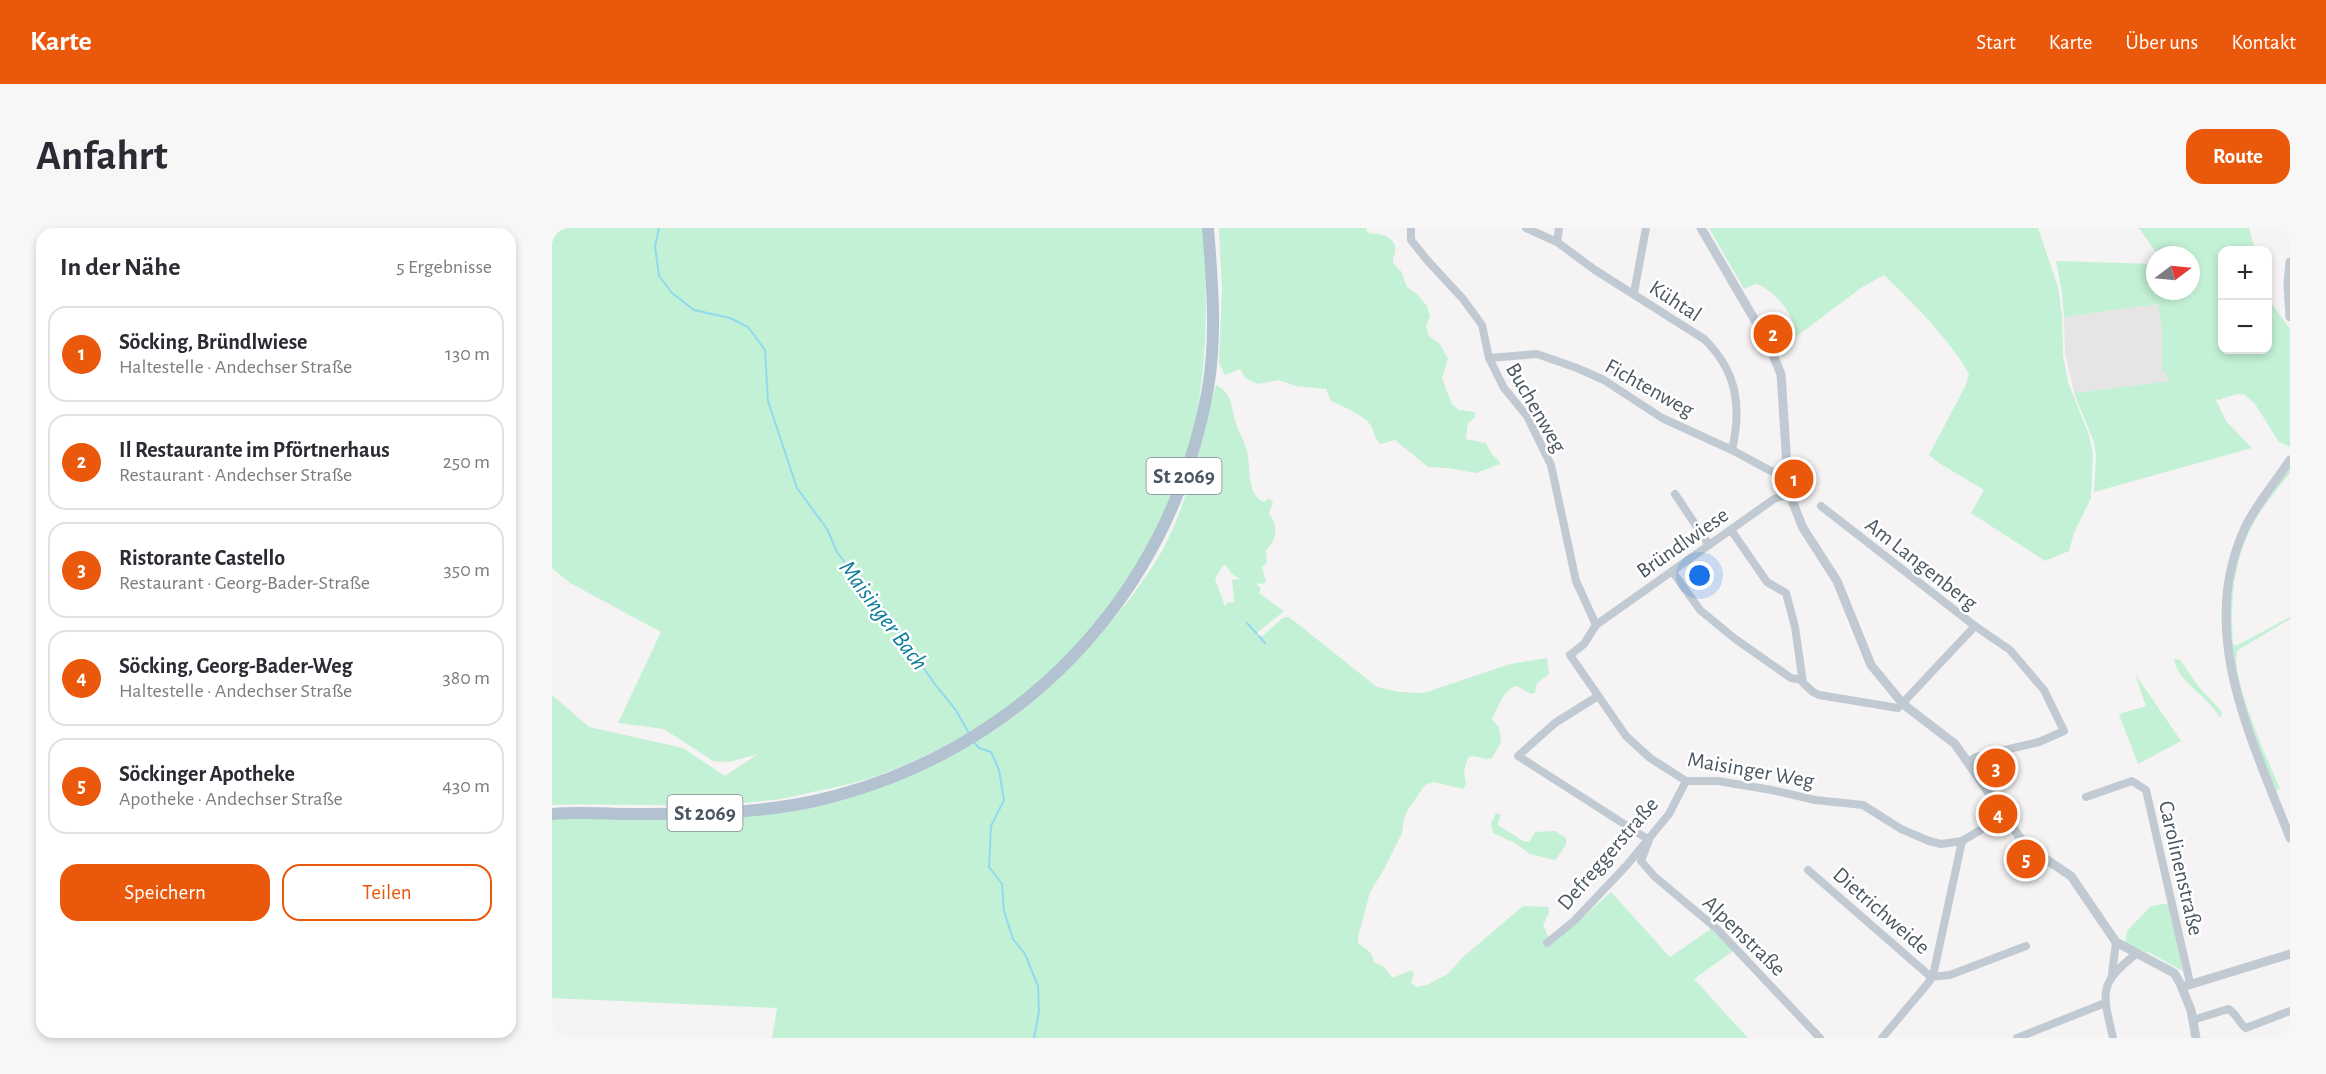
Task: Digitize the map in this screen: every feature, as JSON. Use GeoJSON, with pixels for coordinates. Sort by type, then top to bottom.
{"type":"FeatureCollection","features":[{"type":"Feature","properties":{"kind":"main road","name":"St 2069"},"geometry":{"type":"LineString","coordinates":[[552,814],[720,813],[767,810],[855,790],[909,770],[956,747],[1010,712],[1047,683],[1086,643],[1123,596],[1153,550],[1174,504],[1194,447],[1208,387],[1212,327],[1208,228]]}},
{"type":"Feature","properties":{"kind":"street","name":"Buchenweg"},"geometry":{"type":"LineString","coordinates":[[1411,228],[1411,240],[1463,299],[1482,326],[1489,358],[1504,388],[1527,416],[1551,465],[1576,580],[1596,625]]}},
{"type":"Feature","properties":{"kind":"street","name":"Kühtal"},"geometry":{"type":"LineString","coordinates":[[1526,228],[1557,242],[1595,270],[1704,339],[1713,348],[1728,369],[1737,402],[1732,450]]}},
{"type":"Feature","properties":{"kind":"street"},"geometry":{"type":"LineString","coordinates":[[1557,242],[1559,228]]}},
{"type":"Feature","properties":{"kind":"street"},"geometry":{"type":"LineString","coordinates":[[1634,293],[1646,228]]}},
{"type":"Feature","properties":{"kind":"street"},"geometry":{"type":"LineString","coordinates":[[1701,228],[1767,341],[1781,374],[1791,494],[1803,528],[1838,580],[1858,637],[1871,665],[1903,704],[1955,744],[2004,816],[2032,850],[2072,876],[2116,942],[2170,970],[2186,985],[2196,1038]]}},
{"type":"Feature","properties":{"kind":"street"},"geometry":{"type":"LineString","coordinates":[[2290,262],[2288,296],[2290,317]]}},
{"type":"Feature","properties":{"kind":"street","name":"Fichtenweg"},"geometry":{"type":"LineString","coordinates":[[1489,358],[1537,354],[1577,368],[1604,380],[1662,418],[1732,450],[1769,470],[1781,475],[1788,474]]}},
{"type":"Feature","properties":{"kind":"street"},"geometry":{"type":"LineString","coordinates":[[2290,460],[2256,508],[2241,537],[2230,577],[2227,646],[2234,687],[2243,717],[2290,838]]}},
{"type":"Feature","properties":{"kind":"street"},"geometry":{"type":"LineString","coordinates":[[1675,494],[1709,545]]}},
{"type":"Feature","properties":{"kind":"street","name":"Bründlwiese"},"geometry":{"type":"LineString","coordinates":[[1596,625],[1774,499],[1791,494]]}},
{"type":"Feature","properties":{"kind":"street","name":"Am Langenberg"},"geometry":{"type":"LineString","coordinates":[[1821,506],[1975,626],[1903,704]]}},
{"type":"Feature","properties":{"kind":"street"},"geometry":{"type":"LineString","coordinates":[[1731,530],[1767,582],[1785,593],[1795,627],[1802,680],[1808,689],[1819,695],[1894,709],[1903,704]]}},
{"type":"Feature","properties":{"kind":"street"},"geometry":{"type":"LineString","coordinates":[[1672,571],[1700,610],[1791,678],[1802,680]]}},
{"type":"Feature","properties":{"kind":"street","name":"Maisinger Weg"},"geometry":{"type":"LineString","coordinates":[[1596,625],[1584,644],[1570,655],[1626,736],[1650,758],[1686,781],[1718,781],[1815,800],[1863,805],[1901,829],[1929,842],[1941,844],[1962,841],[2004,816]]}},
{"type":"Feature","properties":{"kind":"street"},"geometry":{"type":"LineString","coordinates":[[1968,762],[1976,757],[2039,742],[2064,731],[2044,690],[2010,650],[1975,626]]}},
{"type":"Feature","properties":{"kind":"street"},"geometry":{"type":"LineString","coordinates":[[1598,696],[1555,723],[1518,756],[1648,840]]}},
{"type":"Feature","properties":{"kind":"street","name":"Defreggerstraße"},"geometry":{"type":"LineString","coordinates":[[1547,943],[1593,901],[1648,840],[1670,814],[1686,781]]}},
{"type":"Feature","properties":{"kind":"street","name":"Carolinenstraße"},"geometry":{"type":"LineString","coordinates":[[2086,797],[2132,781],[2146,790],[2162,853],[2186,985]]}},
{"type":"Feature","properties":{"kind":"street","name":"Alpenstraße"},"geometry":{"type":"LineString","coordinates":[[1648,840],[1641,861],[1654,876],[1717,929],[1820,1038]]}},
{"type":"Feature","properties":{"kind":"street"},"geometry":{"type":"LineString","coordinates":[[1882,1038],[1931,977],[1937,963],[1962,841]]}},
{"type":"Feature","properties":{"kind":"street","name":"Dietrichweide"},"geometry":{"type":"LineString","coordinates":[[1808,870],[1931,977]]}},
{"type":"Feature","properties":{"kind":"street"},"geometry":{"type":"LineString","coordinates":[[2114,1038],[2104,1003],[2112,974],[2116,942]]}},
{"type":"Feature","properties":{"kind":"street"},"geometry":{"type":"LineString","coordinates":[[1931,977],[1950,975],[2026,946]]}},
{"type":"Feature","properties":{"kind":"street"},"geometry":{"type":"LineString","coordinates":[[2112,974],[2136,954]]}},
{"type":"Feature","properties":{"kind":"street"},"geometry":{"type":"LineString","coordinates":[[2186,985],[2287,955]]}},
{"type":"Feature","properties":{"kind":"street"},"geometry":{"type":"LineString","coordinates":[[2017,1038],[2104,1003]]}},
{"type":"Feature","properties":{"kind":"street"},"geometry":{"type":"LineString","coordinates":[[2193,1020],[2228,1010],[2246,1028],[2290,1011]]}},
{"type":"Feature","properties":{"kind":"shaded area"},"geometry":{"type":"Polygon","coordinates":[[[2158,304],[2162,330],[2162,369],[2169,381],[2074,393],[2065,352],[2064,317],[2158,304]]]}},
{"type":"Feature","properties":{"kind":"green space"},"geometry":{"type":"Polygon","coordinates":[[[552,228],[1204,228],[1206,312],[1200,396],[1188,451],[1164,513],[1130,574],[1089,631],[1067,656],[1044,678],[1002,711],[932,753],[857,782],[792,797],[745,803],[690,805],[552,805],[552,695],[589,727],[683,748],[725,776],[758,754],[729,762],[713,761],[664,729],[618,723],[661,632],[570,583],[552,568],[552,228]]]}},
{"type":"Feature","properties":{"kind":"green space"},"geometry":{"type":"Polygon","coordinates":[[[1219,228],[1367,228],[1370,234],[1388,237],[1394,243],[1395,248],[1393,263],[1401,271],[1407,287],[1427,306],[1430,316],[1426,327],[1429,336],[1440,344],[1448,359],[1442,378],[1452,404],[1459,410],[1475,412],[1475,418],[1468,423],[1466,439],[1486,443],[1500,464],[1476,473],[1428,467],[1395,440],[1380,444],[1368,422],[1331,401],[1326,389],[1296,386],[1279,380],[1258,384],[1245,378],[1240,369],[1225,375],[1219,363],[1222,290],[1219,228]]]}},
{"type":"Feature","properties":{"kind":"green space"},"geometry":{"type":"Polygon","coordinates":[[[1709,228],[2038,228],[2058,287],[2062,315],[2063,356],[2068,382],[2089,435],[2093,454],[2091,498],[2074,533],[2069,551],[2045,561],[1971,513],[1984,490],[1929,455],[1966,385],[1969,374],[1942,335],[1884,275],[1861,288],[1797,336],[1789,345],[1778,350],[1776,343],[1795,327],[1789,314],[1775,295],[1763,287],[1756,284],[1744,289],[1709,228]]]}},
{"type":"Feature","properties":{"kind":"green space"},"geometry":{"type":"Polygon","coordinates":[[[2139,228],[2249,228],[2254,246],[2218,246],[2218,354],[2272,354],[2272,304],[2290,329],[2290,447],[2279,442],[2255,404],[2245,395],[2237,394],[2218,400],[2215,398],[2226,421],[2252,448],[2094,492],[2096,455],[2094,442],[2074,393],[2169,381],[2162,369],[2162,330],[2158,304],[2064,317],[2056,261],[2146,264],[2146,300],[2200,300],[2200,246],[2152,246],[2139,228]]]}},
{"type":"Feature","properties":{"kind":"green space"},"geometry":{"type":"Polygon","coordinates":[[[1216,385],[1225,391],[1230,400],[1236,424],[1247,451],[1250,480],[1254,493],[1264,502],[1269,498],[1273,502],[1269,513],[1275,532],[1273,542],[1266,551],[1267,563],[1262,567],[1266,581],[1263,584],[1256,583],[1261,589],[1259,593],[1284,611],[1257,633],[1261,637],[1284,617],[1289,617],[1377,687],[1399,692],[1424,693],[1510,664],[1547,658],[1549,674],[1537,683],[1535,693],[1531,694],[1517,686],[1508,691],[1502,700],[1492,719],[1499,727],[1501,742],[1492,758],[1468,757],[1464,771],[1466,785],[1463,789],[1434,782],[1425,785],[1409,808],[1404,818],[1402,833],[1370,892],[1358,943],[1370,953],[1374,962],[1384,967],[1392,978],[1412,970],[1414,974],[1411,983],[1417,987],[1427,985],[1448,974],[1462,958],[1523,906],[1548,907],[1549,913],[1543,925],[1549,938],[1568,925],[1573,926],[1611,892],[1670,957],[1711,929],[1733,951],[1694,979],[1748,1038],[772,1038],[777,1008],[552,998],[552,817],[802,809],[890,783],[967,747],[1003,724],[1037,698],[1070,668],[1102,633],[1142,582],[1163,549],[1180,510],[1194,468],[1216,385]],[[1225,564],[1215,579],[1225,606],[1228,602],[1233,603],[1234,601],[1232,580],[1240,579],[1231,573],[1225,564]]]}},
{"type":"Feature","properties":{"kind":"green space"},"geometry":{"type":"Polygon","coordinates":[[[2290,466],[2290,473],[2258,515],[2244,543],[2236,571],[2232,615],[2233,643],[2236,646],[2290,617],[2238,650],[2236,661],[2251,718],[2280,789],[2276,791],[2257,744],[2232,666],[2230,605],[2237,561],[2251,522],[2290,466]]]}},
{"type":"Feature","properties":{"kind":"green space"},"geometry":{"type":"Polygon","coordinates":[[[2174,659],[2180,660],[2199,687],[2222,712],[2221,716],[2219,717],[2208,702],[2181,675],[2174,659]]]}},
{"type":"Feature","properties":{"kind":"green space"},"geometry":{"type":"Polygon","coordinates":[[[2135,674],[2181,741],[2138,764],[2119,714],[2146,706],[2135,674]]]}},
{"type":"Feature","properties":{"kind":"green space"},"geometry":{"type":"Polygon","coordinates":[[[1496,813],[1501,815],[1499,826],[1525,842],[1530,841],[1535,832],[1555,831],[1566,838],[1566,845],[1555,860],[1530,854],[1515,843],[1493,833],[1491,823],[1496,813]]]}},
{"type":"Feature","properties":{"kind":"green space"},"geometry":{"type":"Polygon","coordinates":[[[2170,903],[2183,971],[2152,954],[2125,944],[2127,931],[2151,906],[2170,903]]]}},
{"type":"Feature","properties":{"kind":"waterway","name":"Maisinger Bach"},"geometry":{"type":"LineString","coordinates":[[659,228],[655,246],[659,276],[672,293],[694,310],[730,318],[748,327],[765,350],[768,401],[797,488],[827,529],[837,552],[880,604],[934,683],[955,709],[969,733]]}},
{"type":"Feature","properties":{"kind":"waterway"},"geometry":{"type":"LineString","coordinates":[[1247,623],[1257,634]]}},
{"type":"Feature","properties":{"kind":"waterway"},"geometry":{"type":"LineString","coordinates":[[1259,636],[1265,643]]}},
{"type":"Feature","properties":{"kind":"waterway","name":"Maisinger Bach"},"geometry":{"type":"LineString","coordinates":[[973,741],[979,748],[991,752],[999,770],[1004,800],[991,826],[989,867],[1002,884],[1004,911],[1013,939],[1025,954],[1038,986],[1039,1012],[1034,1038]]}},
{"type":"Feature","properties":{"kind":"place","name":"Il Restaurante im Pförtnerhaus"},"geometry":{"type":"Point","coordinates":[1773,334]}},
{"type":"Feature","properties":{"kind":"place","name":"Söcking, Bründlwiese"},"geometry":{"type":"Point","coordinates":[1794,479]}},
{"type":"Feature","properties":{"kind":"place","name":"Ristorante Castello"},"geometry":{"type":"Point","coordinates":[1996,768]}},
{"type":"Feature","properties":{"kind":"place","name":"Söcking, Georg-Bader-Weg"},"geometry":{"type":"Point","coordinates":[1998,814]}},
{"type":"Feature","properties":{"kind":"place","name":"Söckinger Apotheke"},"geometry":{"type":"Point","coordinates":[2026,859]}}]}
